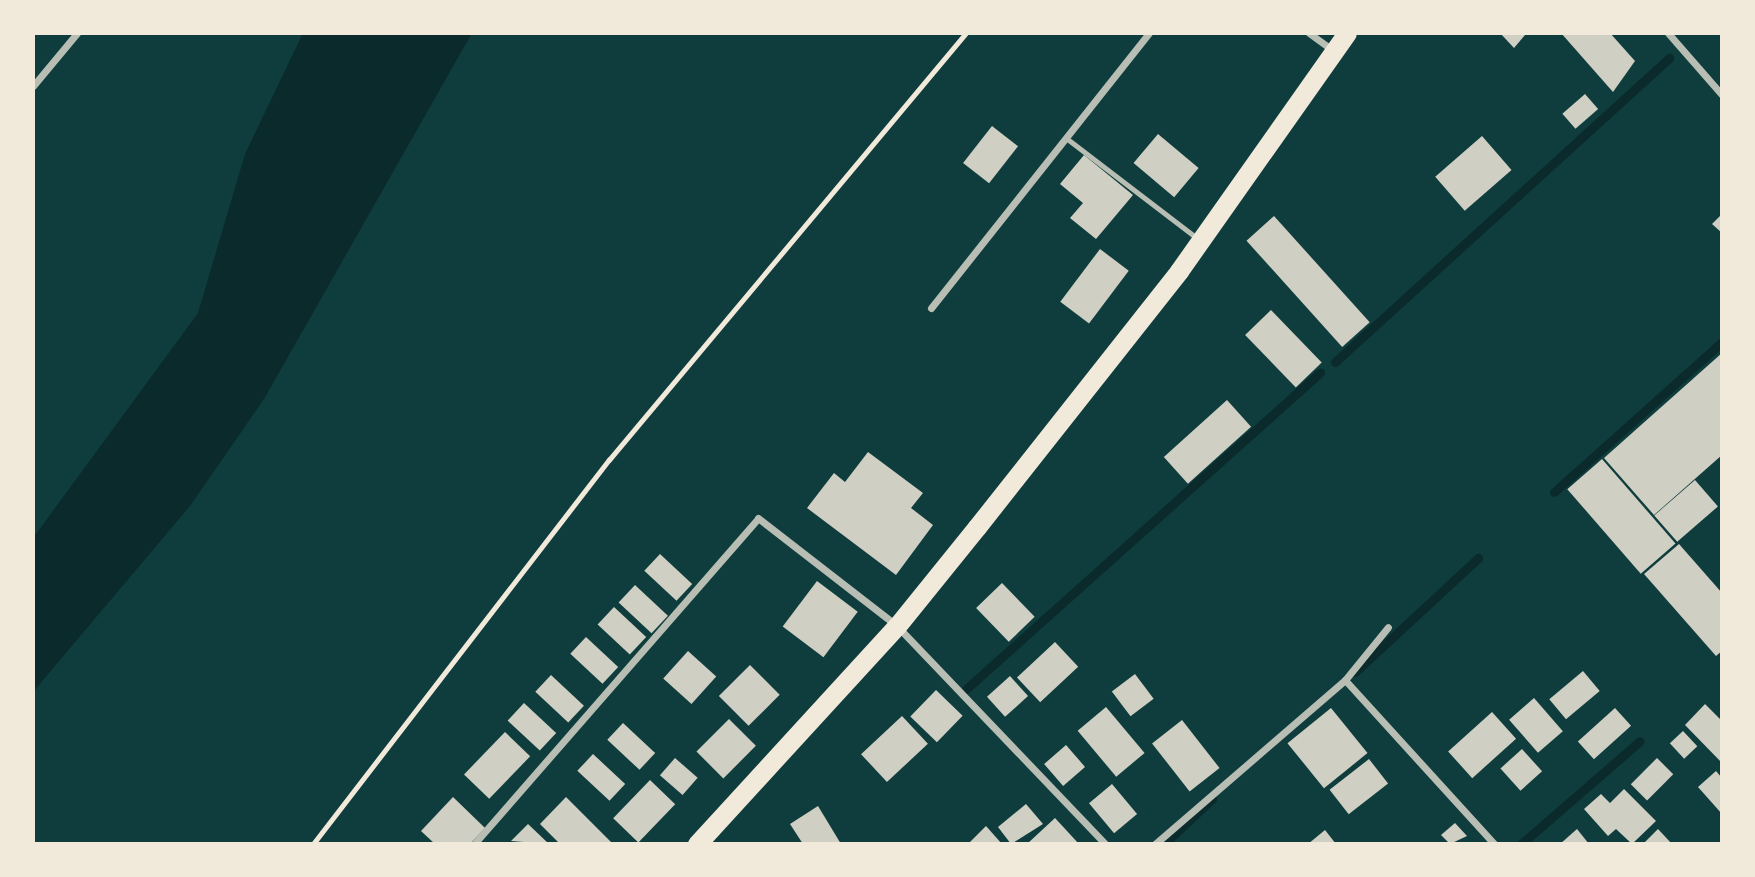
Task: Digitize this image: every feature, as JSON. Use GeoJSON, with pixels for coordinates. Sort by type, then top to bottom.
{"type":"FeatureCollection","features":[{"type":"Feature","properties":{"kind":"highway"},"geometry":{"type":"LineString","coordinates":[[697,844],[897,626],[1200,240],[1347,33]]}},
{"type":"Feature","properties":{"kind":"street"},"geometry":{"type":"LineString","coordinates":[[33,86],[76,33]]}},
{"type":"Feature","properties":{"kind":"street"},"geometry":{"type":"LineString","coordinates":[[931,308],[1149,33]]}},
{"type":"Feature","properties":{"kind":"street"},"geometry":{"type":"LineString","coordinates":[[1309,33],[1334,51]]}},
{"type":"Feature","properties":{"kind":"street"},"geometry":{"type":"LineString","coordinates":[[1682,33],[1671,37],[1722,95]]}},
{"type":"Feature","properties":{"kind":"street"},"geometry":{"type":"LineString","coordinates":[[474,844],[758,518],[897,626],[1105,844]]}},
{"type":"Feature","properties":{"kind":"street"},"geometry":{"type":"LineString","coordinates":[[1155,844],[1345,680],[1388,627]]}},
{"type":"Feature","properties":{"kind":"street"},"geometry":{"type":"LineString","coordinates":[[1345,680],[1494,844]]}},
{"type":"Feature","properties":{"kind":"lane"},"geometry":{"type":"LineString","coordinates":[[1066,138],[1200,240]]}},
{"type":"Feature","properties":{"kind":"path"},"geometry":{"type":"LineString","coordinates":[[313,844],[609,460],[966,33]]}},
{"type":"Feature","properties":{"kind":"water"},"geometry":{"type":"Polygon","coordinates":[[[303,33],[472,33],[264,399],[190,506],[33,692],[33,538],[198,313],[245,154],[303,33]]]}},
{"type":"Feature","properties":{"kind":"building"},"geometry":{"type":"Polygon","coordinates":[[[1500,33],[1524,33],[1525,35],[1514,48],[1500,33]]]}},
{"type":"Feature","properties":{"kind":"building"},"geometry":{"type":"Polygon","coordinates":[[[1561,33],[1610,33],[1635,61],[1613,92],[1561,33]]]}},
{"type":"Feature","properties":{"kind":"building"},"geometry":{"type":"Polygon","coordinates":[[[1585,94],[1598,109],[1575,129],[1562,114],[1585,94]]]}},
{"type":"Feature","properties":{"kind":"building"},"geometry":{"type":"Polygon","coordinates":[[[992,126],[1018,146],[989,183],[963,163],[992,126]]]}},
{"type":"Feature","properties":{"kind":"building"},"geometry":{"type":"Polygon","coordinates":[[[1158,134],[1199,168],[1174,197],[1134,163],[1158,134]]]}},
{"type":"Feature","properties":{"kind":"building"},"geometry":{"type":"Polygon","coordinates":[[[1482,136],[1512,170],[1465,211],[1435,177],[1482,136]]]}},
{"type":"Feature","properties":{"kind":"building"},"geometry":{"type":"Polygon","coordinates":[[[1084,155],[1133,195],[1096,239],[1070,218],[1083,203],[1060,184],[1084,155]]]}},
{"type":"Feature","properties":{"kind":"building"},"geometry":{"type":"Polygon","coordinates":[[[1722,214],[1722,233],[1712,224],[1722,214]]]}},
{"type":"Feature","properties":{"kind":"building"},"geometry":{"type":"Polygon","coordinates":[[[1274,216],[1370,322],[1342,347],[1247,241],[1274,216]]]}},
{"type":"Feature","properties":{"kind":"building"},"geometry":{"type":"Polygon","coordinates":[[[1100,249],[1129,271],[1089,323],[1060,302],[1100,249]]]}},
{"type":"Feature","properties":{"kind":"building"},"geometry":{"type":"Polygon","coordinates":[[[1271,310],[1322,363],[1296,388],[1245,335],[1271,310]]]}},
{"type":"Feature","properties":{"kind":"building"},"geometry":{"type":"Polygon","coordinates":[[[1722,353],[1722,455],[1654,515],[1604,458],[1722,353]]]}},
{"type":"Feature","properties":{"kind":"building"},"geometry":{"type":"Polygon","coordinates":[[[1227,400],[1251,427],[1188,484],[1164,457],[1227,400]]]}},
{"type":"Feature","properties":{"kind":"building"},"geometry":{"type":"Polygon","coordinates":[[[868,452],[923,493],[911,508],[933,525],[896,575],[807,508],[834,473],[845,482],[868,452]]]}},
{"type":"Feature","properties":{"kind":"building"},"geometry":{"type":"Polygon","coordinates":[[[1602,459],[1675,544],[1641,574],[1567,489],[1602,459]]]}},
{"type":"Feature","properties":{"kind":"building"},"geometry":{"type":"Polygon","coordinates":[[[1695,480],[1718,506],[1677,542],[1654,515],[1695,480]]]}},
{"type":"Feature","properties":{"kind":"building"},"geometry":{"type":"Polygon","coordinates":[[[1679,544],[1722,593],[1722,651],[1716,656],[1644,574],[1679,544]]]}},
{"type":"Feature","properties":{"kind":"building"},"geometry":{"type":"Polygon","coordinates":[[[660,554],[692,584],[676,601],[644,571],[660,554]]]}},
{"type":"Feature","properties":{"kind":"building"},"geometry":{"type":"Polygon","coordinates":[[[817,581],[858,612],[823,657],[783,627],[817,581]]]}},
{"type":"Feature","properties":{"kind":"building"},"geometry":{"type":"Polygon","coordinates":[[[1002,583],[1035,617],[1009,642],[976,608],[1002,583]]]}},
{"type":"Feature","properties":{"kind":"building"},"geometry":{"type":"Polygon","coordinates":[[[635,585],[668,616],[652,633],[619,603],[635,585]]]}},
{"type":"Feature","properties":{"kind":"building"},"geometry":{"type":"Polygon","coordinates":[[[614,607],[646,637],[630,655],[598,625],[614,607]]]}},
{"type":"Feature","properties":{"kind":"building"},"geometry":{"type":"Polygon","coordinates":[[[586,637],[618,667],[602,684],[570,654],[586,637]]]}},
{"type":"Feature","properties":{"kind":"building"},"geometry":{"type":"Polygon","coordinates":[[[1055,642],[1078,667],[1040,702],[1017,677],[1055,642]]]}},
{"type":"Feature","properties":{"kind":"building"},"geometry":{"type":"Polygon","coordinates":[[[688,651],[716,676],[691,704],[663,678],[688,651]]]}},
{"type":"Feature","properties":{"kind":"building"},"geometry":{"type":"Polygon","coordinates":[[[750,665],[780,695],[749,726],[719,696],[750,665]]]}},
{"type":"Feature","properties":{"kind":"building"},"geometry":{"type":"Polygon","coordinates":[[[1583,671],[1600,691],[1566,719],[1549,699],[1583,671]]]}},
{"type":"Feature","properties":{"kind":"building"},"geometry":{"type":"Polygon","coordinates":[[[1135,674],[1154,699],[1130,716],[1112,691],[1135,674]]]}},
{"type":"Feature","properties":{"kind":"building"},"geometry":{"type":"Polygon","coordinates":[[[551,675],[584,706],[568,723],[535,692],[551,675]]]}},
{"type":"Feature","properties":{"kind":"building"},"geometry":{"type":"Polygon","coordinates":[[[1010,676],[1028,696],[1005,717],[987,697],[1010,676]]]}},
{"type":"Feature","properties":{"kind":"building"},"geometry":{"type":"Polygon","coordinates":[[[936,690],[963,716],[937,742],[910,717],[936,690]]]}},
{"type":"Feature","properties":{"kind":"building"},"geometry":{"type":"Polygon","coordinates":[[[1534,698],[1563,731],[1538,753],[1509,720],[1534,698]]]}},
{"type":"Feature","properties":{"kind":"building"},"geometry":{"type":"Polygon","coordinates":[[[524,703],[556,733],[540,751],[508,721],[524,703]]]}},
{"type":"Feature","properties":{"kind":"building"},"geometry":{"type":"Polygon","coordinates":[[[1705,704],[1722,721],[1722,763],[1685,725],[1705,704]]]}},
{"type":"Feature","properties":{"kind":"building"},"geometry":{"type":"Polygon","coordinates":[[[1106,707],[1145,753],[1116,777],[1078,731],[1106,707]]]}},
{"type":"Feature","properties":{"kind":"building"},"geometry":{"type":"Polygon","coordinates":[[[1331,708],[1368,753],[1324,788],[1287,743],[1331,708]]]}},
{"type":"Feature","properties":{"kind":"building"},"geometry":{"type":"Polygon","coordinates":[[[1615,708],[1631,726],[1594,759],[1578,741],[1615,708]]]}},
{"type":"Feature","properties":{"kind":"building"},"geometry":{"type":"Polygon","coordinates":[[[1492,712],[1516,739],[1472,778],[1448,751],[1492,712]]]}},
{"type":"Feature","properties":{"kind":"building"},"geometry":{"type":"Polygon","coordinates":[[[902,716],[928,744],[887,782],[861,754],[902,716]]]}},
{"type":"Feature","properties":{"kind":"building"},"geometry":{"type":"Polygon","coordinates":[[[729,719],[756,746],[723,778],[696,752],[729,719]]]}},
{"type":"Feature","properties":{"kind":"building"},"geometry":{"type":"Polygon","coordinates":[[[1182,720],[1220,768],[1190,791],[1152,743],[1182,720]]]}},
{"type":"Feature","properties":{"kind":"building"},"geometry":{"type":"Polygon","coordinates":[[[623,723],[655,753],[639,770],[607,740],[623,723]]]}},
{"type":"Feature","properties":{"kind":"building"},"geometry":{"type":"Polygon","coordinates":[[[1683,731],[1697,746],[1684,759],[1670,743],[1683,731]]]}},
{"type":"Feature","properties":{"kind":"building"},"geometry":{"type":"Polygon","coordinates":[[[505,732],[530,756],[489,799],[464,774],[505,732]]]}},
{"type":"Feature","properties":{"kind":"building"},"geometry":{"type":"Polygon","coordinates":[[[1066,745],[1085,767],[1063,786],[1044,764],[1066,745]]]}},
{"type":"Feature","properties":{"kind":"building"},"geometry":{"type":"Polygon","coordinates":[[[1522,749],[1542,771],[1521,791],[1500,768],[1522,749]]]}},
{"type":"Feature","properties":{"kind":"building"},"geometry":{"type":"Polygon","coordinates":[[[593,754],[625,784],[609,801],[577,771],[593,754]]]}},
{"type":"Feature","properties":{"kind":"building"},"geometry":{"type":"Polygon","coordinates":[[[675,758],[698,778],[683,795],[660,775],[675,758]]]}},
{"type":"Feature","properties":{"kind":"building"},"geometry":{"type":"Polygon","coordinates":[[[1657,758],[1673,774],[1647,800],[1631,784],[1657,758]]]}},
{"type":"Feature","properties":{"kind":"building"},"geometry":{"type":"Polygon","coordinates":[[[1369,759],[1388,783],[1349,814],[1330,790],[1369,759]]]}},
{"type":"Feature","properties":{"kind":"building"},"geometry":{"type":"Polygon","coordinates":[[[1716,771],[1722,778],[1722,814],[1698,787],[1716,771]]]}},
{"type":"Feature","properties":{"kind":"building"},"geometry":{"type":"Polygon","coordinates":[[[650,780],[675,804],[638,842],[613,818],[650,780]]]}},
{"type":"Feature","properties":{"kind":"building"},"geometry":{"type":"Polygon","coordinates":[[[1112,784],[1137,814],[1114,833],[1089,803],[1112,784]]]}},
{"type":"Feature","properties":{"kind":"building"},"geometry":{"type":"Polygon","coordinates":[[[1624,789],[1656,821],[1632,844],[1616,829],[1608,836],[1584,809],[1601,794],[1610,803],[1624,789]]]}},
{"type":"Feature","properties":{"kind":"building"},"geometry":{"type":"Polygon","coordinates":[[[453,797],[485,828],[470,844],[435,844],[421,831],[453,797]]]}},
{"type":"Feature","properties":{"kind":"building"},"geometry":{"type":"Polygon","coordinates":[[[566,797],[611,842],[609,844],[560,844],[540,824],[566,797]]]}},
{"type":"Feature","properties":{"kind":"building"},"geometry":{"type":"Polygon","coordinates":[[[1026,804],[1043,824],[1011,844],[998,827],[1026,804]]]}},
{"type":"Feature","properties":{"kind":"building"},"geometry":{"type":"Polygon","coordinates":[[[818,806],[841,844],[803,844],[790,824],[818,806]]]}},
{"type":"Feature","properties":{"kind":"building"},"geometry":{"type":"Polygon","coordinates":[[[1055,818],[1079,844],[1027,844],[1055,818]]]}},
{"type":"Feature","properties":{"kind":"building"},"geometry":{"type":"Polygon","coordinates":[[[1455,823],[1467,836],[1450,844],[1441,835],[1455,823]]]}},
{"type":"Feature","properties":{"kind":"building"},"geometry":{"type":"Polygon","coordinates":[[[528,824],[549,844],[511,841],[528,824]]]}},
{"type":"Feature","properties":{"kind":"building"},"geometry":{"type":"Polygon","coordinates":[[[986,826],[1002,844],[968,844],[986,826]]]}},
{"type":"Feature","properties":{"kind":"building"},"geometry":{"type":"Polygon","coordinates":[[[1577,829],[1589,844],[1560,844],[1577,829]]]}},
{"type":"Feature","properties":{"kind":"building"},"geometry":{"type":"Polygon","coordinates":[[[1658,829],[1672,844],[1643,844],[1658,829]]]}},
{"type":"Feature","properties":{"kind":"building"},"geometry":{"type":"Polygon","coordinates":[[[1325,830],[1336,844],[1308,844],[1325,830]]]}},
{"type":"Feature","properties":{"kind":"waterway"},"geometry":{"type":"LineString","coordinates":[[1335,362],[1669,58]]}},
{"type":"Feature","properties":{"kind":"waterway"},"geometry":{"type":"LineString","coordinates":[[1554,492],[1722,342]]}},
{"type":"Feature","properties":{"kind":"waterway"},"geometry":{"type":"LineString","coordinates":[[966,689],[1320,373]]}},
{"type":"Feature","properties":{"kind":"waterway"},"geometry":{"type":"LineString","coordinates":[[1355,672],[1478,558]]}},
{"type":"Feature","properties":{"kind":"waterway"},"geometry":{"type":"LineString","coordinates":[[1521,844],[1640,741]]}},
{"type":"Feature","properties":{"kind":"waterway"},"geometry":{"type":"LineString","coordinates":[[1164,844],[1212,799]]}}]}
